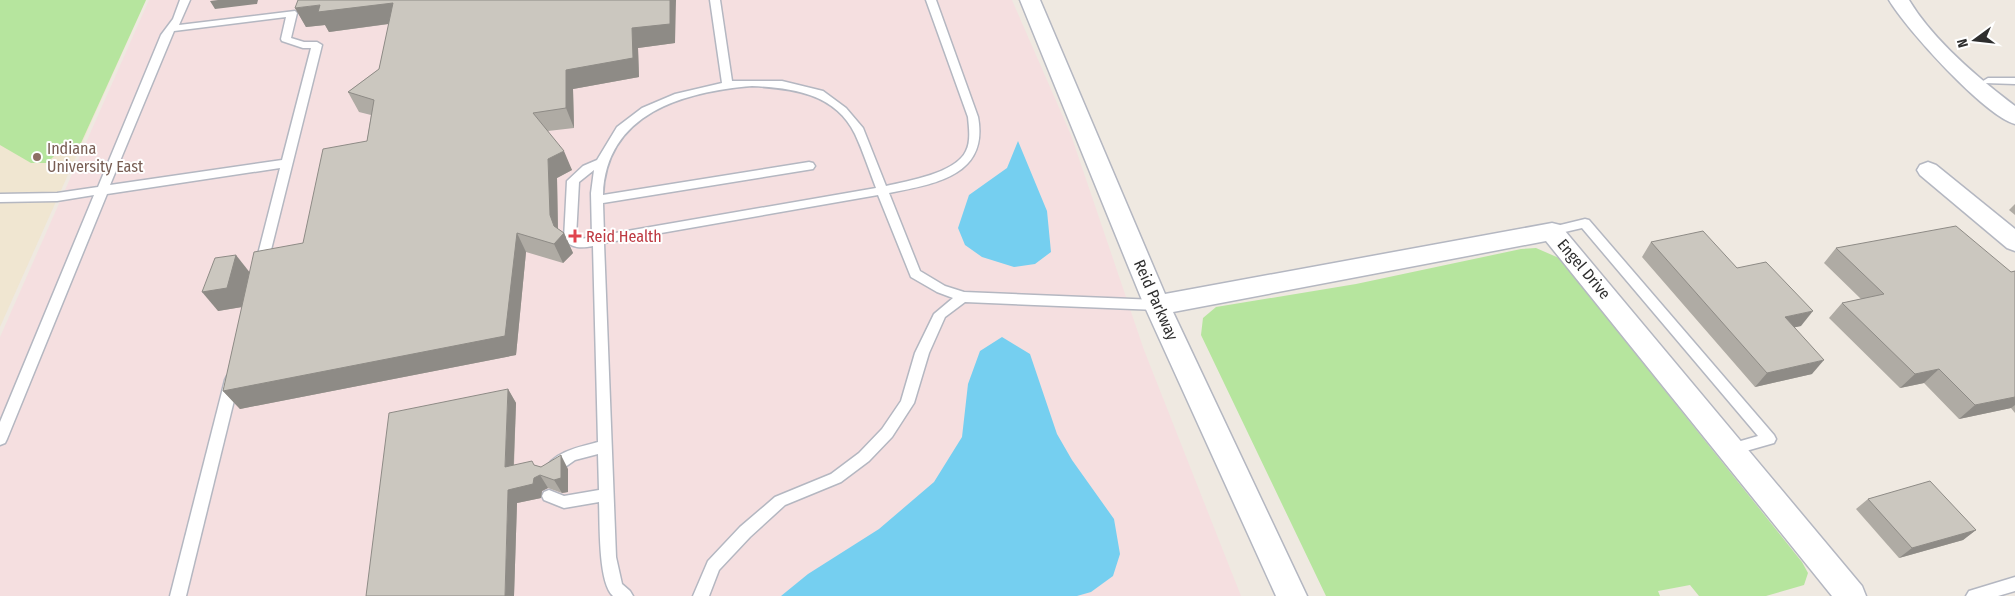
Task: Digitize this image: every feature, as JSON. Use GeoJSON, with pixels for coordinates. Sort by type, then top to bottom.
{"type":"FeatureCollection","features":[{"type":"Feature","properties":{"kind":"street","name":"Reid Parkway"},"geometry":{"type":"LineString","coordinates":[[1030,0],[1157,305],[1292,596]]}},
{"type":"Feature","properties":{"kind":"street"},"geometry":{"type":"LineString","coordinates":[[1899,0],[1905,12],[1927,38],[1993,101],[2015,117]]}},
{"type":"Feature","properties":{"kind":"street"},"geometry":{"type":"LineString","coordinates":[[1943,53],[2015,99]]}},
{"type":"Feature","properties":{"kind":"street"},"geometry":{"type":"LineString","coordinates":[[1928,170],[2015,242]]}},
{"type":"Feature","properties":{"kind":"street","name":"Engel Drive"},"geometry":{"type":"LineString","coordinates":[[1157,305],[1552,231],[1851,596]]}},
{"type":"Feature","properties":{"kind":"lane"},"geometry":{"type":"LineString","coordinates":[[0,439],[166,35],[178,19],[184,0]]}},
{"type":"Feature","properties":{"kind":"lane"},"geometry":{"type":"LineString","coordinates":[[715,0],[727,85]]}},
{"type":"Feature","properties":{"kind":"lane"},"geometry":{"type":"LineString","coordinates":[[601,163],[587,169],[573,181],[570,239],[580,244],[881,190],[949,173],[964,162],[974,147],[976,132],[973,117],[930,0]]}},
{"type":"Feature","properties":{"kind":"lane"},"geometry":{"type":"LineString","coordinates":[[170,29],[292,13],[286,39],[303,45],[317,45],[258,279]]}},
{"type":"Feature","properties":{"kind":"lane"},"geometry":{"type":"LineString","coordinates":[[1988,81],[2015,82]]}},
{"type":"Feature","properties":{"kind":"lane"},"geometry":{"type":"LineString","coordinates":[[625,596],[615,588],[608,557],[598,200],[601,163],[621,130],[646,110],[679,96],[727,85],[752,83],[782,84],[819,93],[842,110],[858,131],[915,274],[941,289],[963,297],[1157,305]]}},
{"type":"Feature","properties":{"kind":"lane"},"geometry":{"type":"LineString","coordinates":[[0,198],[57,198],[287,163]]}},
{"type":"Feature","properties":{"kind":"lane"},"geometry":{"type":"LineString","coordinates":[[598,200],[809,166]]}},
{"type":"Feature","properties":{"kind":"lane"},"geometry":{"type":"LineString","coordinates":[[1552,231],[1585,223],[1769,439],[1732,449]]}},
{"type":"Feature","properties":{"kind":"lane"},"geometry":{"type":"LineString","coordinates":[[701,596],[713,566],[752,526],[780,501],[836,478],[864,457],[887,433],[907,403],[922,353],[940,314],[963,297]]}},
{"type":"Feature","properties":{"kind":"lane"},"geometry":{"type":"LineString","coordinates":[[178,596],[237,364]]}},
{"type":"Feature","properties":{"kind":"lane"},"geometry":{"type":"LineString","coordinates":[[548,473],[570,455],[605,446]]}},
{"type":"Feature","properties":{"kind":"lane"},"geometry":{"type":"LineString","coordinates":[[549,496],[564,502],[606,495]]}},
{"type":"Feature","properties":{"kind":"lane"},"geometry":{"type":"LineString","coordinates":[[1974,596],[2015,584]]}},
{"type":"Feature","properties":{"kind":"shaded area","name":"Indiana University East"},"geometry":{"type":"Polygon","coordinates":[[[0,0],[146,0],[0,327],[0,0]]]}},
{"type":"Feature","properties":{"kind":"shaded area","name":"Reid Health"},"geometry":{"type":"Polygon","coordinates":[[[149,0],[1012,0],[1071,135],[1144,350],[1241,596],[0,596],[0,337],[149,0]]]}},
{"type":"Feature","properties":{"kind":"green space","name":"Indiana University East"},"geometry":{"type":"Polygon","coordinates":[[[0,0],[146,0],[81,143],[59,151],[47,163],[31,163],[0,145],[0,0]]]}},
{"type":"Feature","properties":{"kind":"green space"},"geometry":{"type":"Polygon","coordinates":[[[1536,248],[1559,258],[1802,562],[1808,573],[1804,585],[1766,596],[1699,596],[1690,585],[1658,591],[1660,596],[1326,596],[1201,335],[1203,318],[1216,307],[1356,284],[1521,249],[1536,248]]]}},
{"type":"Feature","properties":{"kind":"water"},"geometry":{"type":"Polygon","coordinates":[[[1018,141],[1047,211],[1051,252],[1035,264],[1014,267],[982,257],[965,245],[958,228],[969,195],[1007,168],[1018,141]]]}},
{"type":"Feature","properties":{"kind":"water"},"geometry":{"type":"Polygon","coordinates":[[[1002,337],[1030,354],[1057,434],[1072,460],[1114,519],[1120,554],[1113,576],[1091,592],[1077,596],[781,596],[808,574],[879,529],[934,482],[962,437],[968,384],[980,351],[1002,337]]]}},
{"type":"Feature","properties":{"kind":"building"},"geometry":{"type":"Polygon","coordinates":[[[298,0],[670,0],[670,24],[632,28],[633,58],[566,70],[566,108],[533,113],[564,151],[548,159],[550,215],[554,226],[564,233],[554,244],[517,233],[505,336],[223,391],[254,252],[303,243],[323,149],[367,141],[374,100],[348,92],[379,69],[393,3],[318,12],[320,5],[295,8],[298,0]]]}},
{"type":"Feature","properties":{"kind":"building"},"geometry":{"type":"Polygon","coordinates":[[[1956,226],[2011,272],[2015,271],[2015,397],[1975,405],[1939,369],[1915,374],[1842,303],[1884,294],[1836,248],[1956,226]]]}},
{"type":"Feature","properties":{"kind":"building"},"geometry":{"type":"Polygon","coordinates":[[[1703,231],[1737,268],[1766,262],[1813,311],[1785,317],[1824,360],[1767,373],[1651,242],[1703,231]]]}},
{"type":"Feature","properties":{"kind":"building"},"geometry":{"type":"Polygon","coordinates":[[[236,255],[227,288],[202,292],[215,258],[236,255]]]}},
{"type":"Feature","properties":{"kind":"building"},"geometry":{"type":"Polygon","coordinates":[[[508,389],[505,467],[532,461],[534,465],[541,467],[561,455],[561,478],[554,480],[540,475],[534,478],[533,484],[508,490],[505,596],[366,596],[389,413],[508,389]]]}},
{"type":"Feature","properties":{"kind":"building"},"geometry":{"type":"Polygon","coordinates":[[[1930,481],[1976,530],[1912,548],[1868,499],[1930,481]]]}},
{"type":"Feature","properties":{"kind":"place","name":"Indiana University East"},"geometry":{"type":"Point","coordinates":[37,157]}},
{"type":"Feature","properties":{"kind":"place","name":"Reid Health"},"geometry":{"type":"Point","coordinates":[575,236]}}]}
